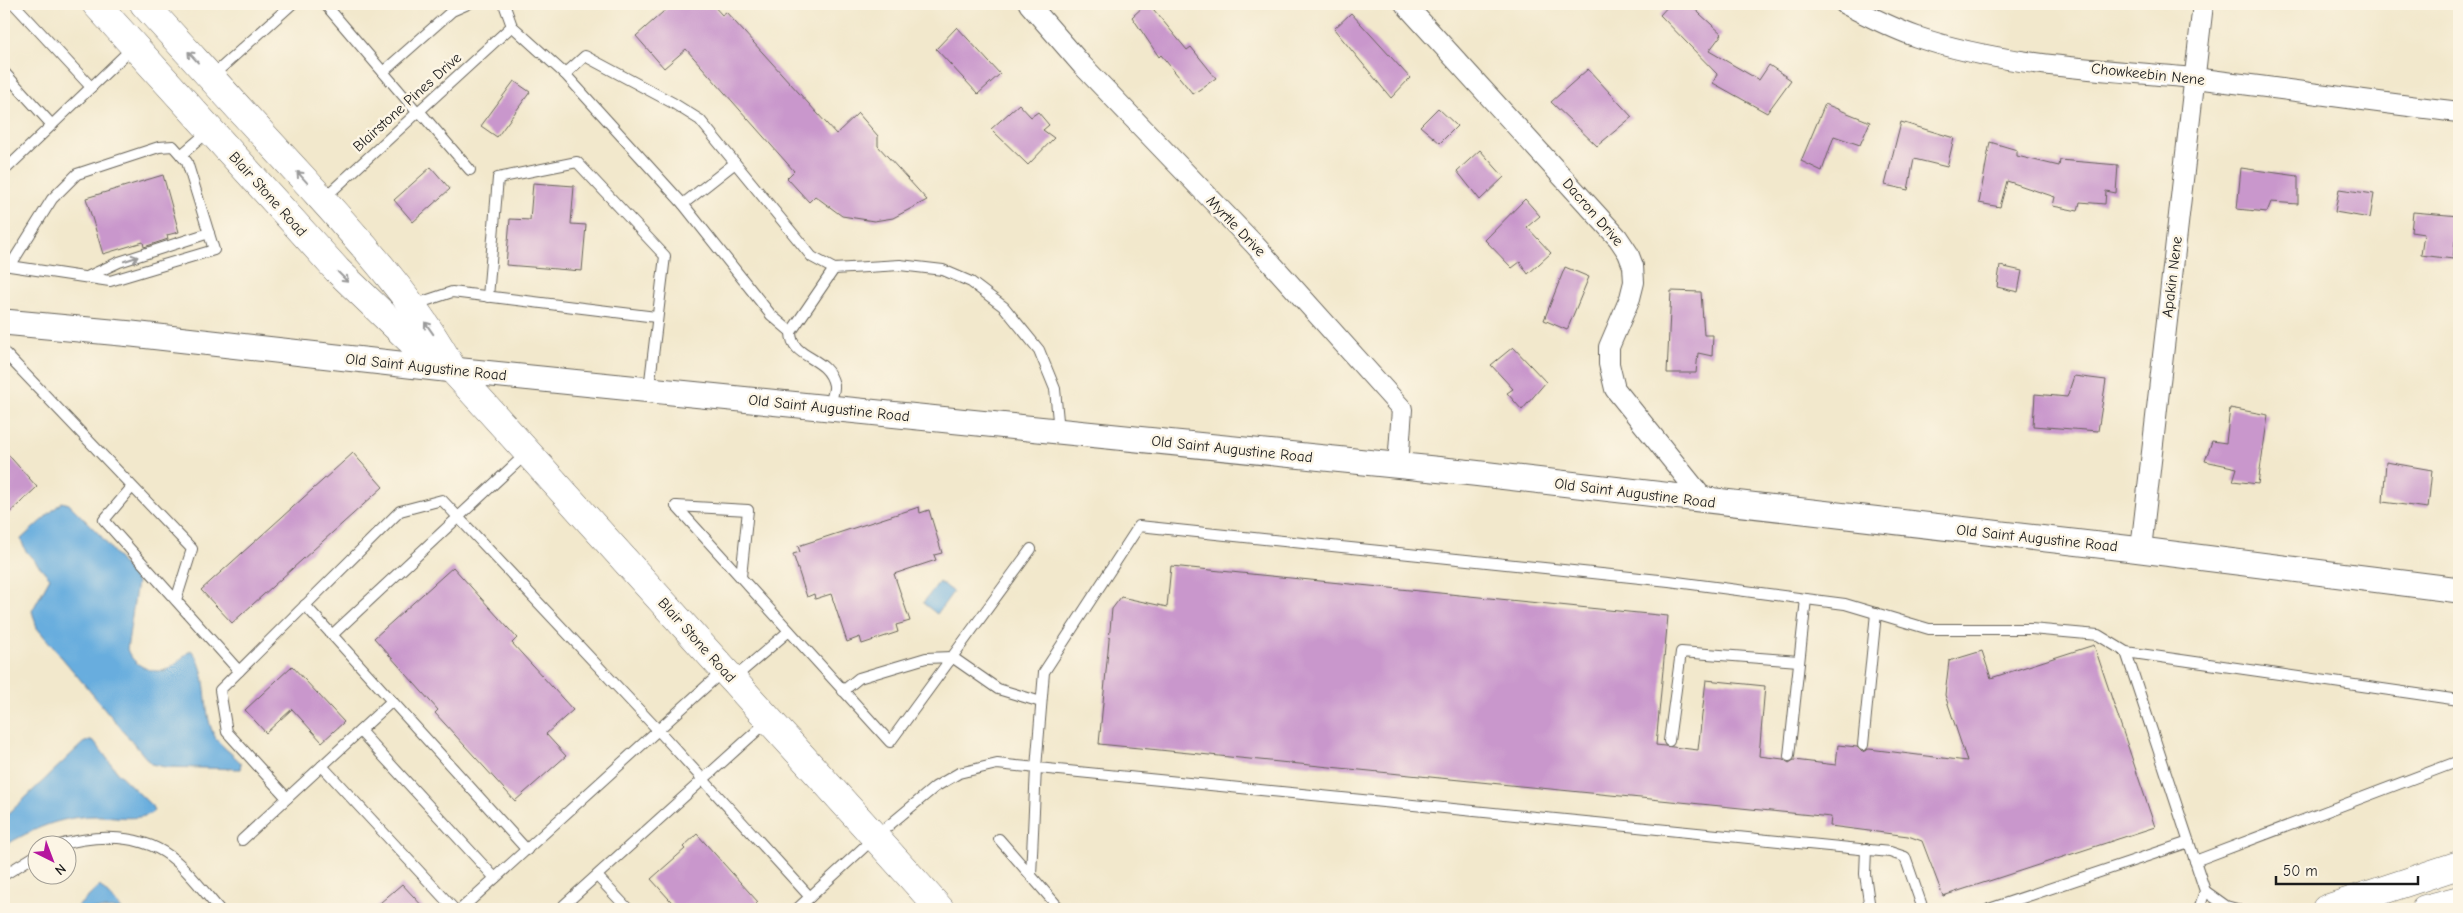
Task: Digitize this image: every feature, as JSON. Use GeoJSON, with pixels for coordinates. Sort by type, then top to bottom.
{"type":"FeatureCollection","features":[{"type":"Feature","properties":{"kind":"main road","name":"Blair Stone Road"},"geometry":{"type":"LineString","coordinates":[[96,4],[337,270],[377,311],[414,344],[453,370],[936,907]]}},
{"type":"Feature","properties":{"kind":"main road","name":"Blair Stone Road"},"geometry":{"type":"LineString","coordinates":[[144,4],[322,199],[413,305],[434,335],[453,370]]}},
{"type":"Feature","properties":{"kind":"main road"},"geometry":{"type":"LineString","coordinates":[[184,101],[211,77]]}},
{"type":"Feature","properties":{"kind":"main road"},"geometry":{"type":"LineString","coordinates":[[210,130],[237,106]]}},
{"type":"Feature","properties":{"kind":"main road"},"geometry":{"type":"LineString","coordinates":[[2326,909],[2459,865]]}},
{"type":"Feature","properties":{"kind":"main road"},"geometry":{"type":"LineString","coordinates":[[2425,909],[2459,900]]}},
{"type":"Feature","properties":{"kind":"street","name":"Myrtle Drive"},"geometry":{"type":"LineString","coordinates":[[1028,4],[1082,65],[1254,244],[1402,409],[1398,466]]}},
{"type":"Feature","properties":{"kind":"street","name":"Dacron Drive"},"geometry":{"type":"LineString","coordinates":[[1405,4],[1618,238],[1628,253],[1633,266],[1634,282],[1630,298],[1609,347],[1609,364],[1615,388],[1705,501]]}},
{"type":"Feature","properties":{"kind":"street","name":"Chowkeebin Nene"},"geometry":{"type":"LineString","coordinates":[[1845,4],[1876,20],[1917,37],[1962,50],[2033,63],[2195,78],[2459,112]]}},
{"type":"Feature","properties":{"kind":"street","name":"Apakin Nene"},"geometry":{"type":"LineString","coordinates":[[2140,549],[2203,4]]}},
{"type":"Feature","properties":{"kind":"street","name":"Old Saint Augustine Road"},"geometry":{"type":"LineString","coordinates":[[4,322],[132,334],[453,370],[1398,466],[2140,549],[2459,590]]}},
{"type":"Feature","properties":{"kind":"lane"},"geometry":{"type":"LineString","coordinates":[[14,4],[91,87]]}},
{"type":"Feature","properties":{"kind":"lane"},"geometry":{"type":"LineString","coordinates":[[211,77],[292,4]]}},
{"type":"Feature","properties":{"kind":"lane"},"geometry":{"type":"LineString","coordinates":[[325,4],[470,170]]}},
{"type":"Feature","properties":{"kind":"lane"},"geometry":{"type":"LineString","coordinates":[[383,72],[452,11],[468,4]]}},
{"type":"Feature","properties":{"kind":"lane"},"geometry":{"type":"LineString","coordinates":[[504,4],[512,26],[565,74],[684,204],[771,316],[791,332]]}},
{"type":"Feature","properties":{"kind":"lane","name":"Blairstone Pines Drive"},"geometry":{"type":"LineString","coordinates":[[322,199],[419,113],[512,26]]}},
{"type":"Feature","properties":{"kind":"lane"},"geometry":{"type":"LineString","coordinates":[[4,171],[134,46]]}},
{"type":"Feature","properties":{"kind":"lane"},"geometry":{"type":"LineString","coordinates":[[565,74],[585,56],[674,103],[700,120],[812,257],[834,269],[900,265],[943,270],[971,282],[1004,307],[1039,350],[1055,389],[1059,432]]}},
{"type":"Feature","properties":{"kind":"lane"},"geometry":{"type":"LineString","coordinates":[[4,72],[52,125]]}},
{"type":"Feature","properties":{"kind":"lane"},"geometry":{"type":"LineString","coordinates":[[181,155],[210,130]]}},
{"type":"Feature","properties":{"kind":"lane"},"geometry":{"type":"LineString","coordinates":[[173,146],[187,162],[209,234],[214,250],[110,281],[10,266],[52,199],[77,174],[159,147],[173,146]]}},
{"type":"Feature","properties":{"kind":"lane"},"geometry":{"type":"LineString","coordinates":[[488,297],[498,178],[577,162],[665,256],[656,317],[649,390]]}},
{"type":"Feature","properties":{"kind":"lane"},"geometry":{"type":"LineString","coordinates":[[684,204],[735,163]]}},
{"type":"Feature","properties":{"kind":"lane"},"geometry":{"type":"LineString","coordinates":[[86,277],[119,262],[209,234]]}},
{"type":"Feature","properties":{"kind":"lane"},"geometry":{"type":"LineString","coordinates":[[829,408],[834,386],[831,376],[825,366],[798,350],[791,342],[791,332],[834,269]]}},
{"type":"Feature","properties":{"kind":"lane"},"geometry":{"type":"LineString","coordinates":[[413,305],[452,292],[656,317]]}},
{"type":"Feature","properties":{"kind":"lane"},"geometry":{"type":"LineString","coordinates":[[4,352],[192,550],[176,600]]}},
{"type":"Feature","properties":{"kind":"lane"},"geometry":{"type":"LineString","coordinates":[[332,635],[528,452]]}},
{"type":"Feature","properties":{"kind":"lane"},"geometry":{"type":"LineString","coordinates":[[132,486],[104,520],[239,671]]}},
{"type":"Feature","properties":{"kind":"lane"},"geometry":{"type":"LineString","coordinates":[[286,798],[227,732],[220,690],[400,511],[442,500],[658,730],[810,897]]}},
{"type":"Feature","properties":{"kind":"lane"},"geometry":{"type":"LineString","coordinates":[[741,577],[748,510],[676,506],[890,742],[1031,549]]}},
{"type":"Feature","properties":{"kind":"lane"},"geometry":{"type":"LineString","coordinates":[[1031,876],[1036,768],[1044,672],[1139,526],[1669,581],[1845,604],[1929,629],[2031,629],[2098,635],[2126,652],[2459,700]]}},
{"type":"Feature","properties":{"kind":"lane"},"geometry":{"type":"LineString","coordinates":[[1790,756],[1806,599]]}},
{"type":"Feature","properties":{"kind":"lane"},"geometry":{"type":"LineString","coordinates":[[305,605],[527,850]]}},
{"type":"Feature","properties":{"kind":"lane"},"geometry":{"type":"LineString","coordinates":[[1863,745],[1876,613]]}},
{"type":"Feature","properties":{"kind":"lane"},"geometry":{"type":"LineString","coordinates":[[461,909],[658,730],[789,630]]}},
{"type":"Feature","properties":{"kind":"lane"},"geometry":{"type":"LineString","coordinates":[[1669,741],[1681,652],[1799,661]]}},
{"type":"Feature","properties":{"kind":"lane"},"geometry":{"type":"LineString","coordinates":[[2126,652],[2205,891],[2226,906],[2238,909]]}},
{"type":"Feature","properties":{"kind":"lane"},"geometry":{"type":"LineString","coordinates":[[843,691],[859,678],[926,658],[952,657],[998,689],[1041,702]]}},
{"type":"Feature","properties":{"kind":"lane"},"geometry":{"type":"LineString","coordinates":[[242,840],[392,701]]}},
{"type":"Feature","properties":{"kind":"lane"},"geometry":{"type":"LineString","coordinates":[[568,909],[564,905],[769,720]]}},
{"type":"Feature","properties":{"kind":"lane"},"geometry":{"type":"LineString","coordinates":[[360,731],[495,878]]}},
{"type":"Feature","properties":{"kind":"lane"},"geometry":{"type":"LineString","coordinates":[[2195,861],[2459,761]]}},
{"type":"Feature","properties":{"kind":"lane"},"geometry":{"type":"LineString","coordinates":[[797,909],[874,837],[935,787],[959,773],[997,764],[1890,852],[1905,857],[1923,909]]}},
{"type":"Feature","properties":{"kind":"lane"},"geometry":{"type":"LineString","coordinates":[[322,766],[454,909]]}},
{"type":"Feature","properties":{"kind":"lane"},"geometry":{"type":"LineString","coordinates":[[78,841],[99,836],[120,837],[149,845],[175,860],[220,909]]}},
{"type":"Feature","properties":{"kind":"lane"},"geometry":{"type":"LineString","coordinates":[[999,839],[1060,909]]}},
{"type":"Feature","properties":{"kind":"lane"},"geometry":{"type":"LineString","coordinates":[[1989,909],[2189,842]]}},
{"type":"Feature","properties":{"kind":"lane"},"geometry":{"type":"LineString","coordinates":[[1866,849],[1864,874],[1870,909]]}},
{"type":"Feature","properties":{"kind":"lane"},"geometry":{"type":"LineString","coordinates":[[4,875],[28,860]]}},
{"type":"Feature","properties":{"kind":"lane"},"geometry":{"type":"LineString","coordinates":[[597,876],[628,909]]}},
{"type":"Feature","properties":{"kind":"lane"},"geometry":{"type":"LineString","coordinates":[[2199,909],[2205,891]]}},
{"type":"Feature","properties":{"kind":"water"},"geometry":{"type":"Polygon","coordinates":[[[62,502],[69,504],[100,535],[137,582],[127,649],[129,654],[142,667],[160,671],[176,664],[191,650],[197,659],[204,679],[208,714],[214,735],[241,763],[240,769],[165,767],[151,764],[37,628],[32,611],[50,578],[25,550],[21,539],[62,502]]]}},
{"type":"Feature","properties":{"kind":"water"},"geometry":{"type":"Polygon","coordinates":[[[939,582],[953,592],[937,614],[923,603],[939,582]]]}},
{"type":"Feature","properties":{"kind":"water"},"geometry":{"type":"Polygon","coordinates":[[[90,740],[94,741],[118,773],[152,806],[154,811],[148,815],[134,818],[94,816],[58,821],[25,834],[4,846],[4,818],[83,743],[90,740]]]}},
{"type":"Feature","properties":{"kind":"water"},"geometry":{"type":"Polygon","coordinates":[[[100,886],[122,909],[75,909],[100,886]]]}},
{"type":"Feature","properties":{"kind":"building"},"geometry":{"type":"Polygon","coordinates":[[[672,4],[712,4],[722,15],[726,12],[836,134],[858,113],[878,136],[878,146],[927,200],[893,218],[874,221],[842,216],[815,196],[809,202],[787,178],[794,171],[686,49],[664,68],[636,36],[672,4]]]}},
{"type":"Feature","properties":{"kind":"building"},"geometry":{"type":"Polygon","coordinates":[[[1146,4],[1149,4],[1187,50],[1191,47],[1216,78],[1193,94],[1161,55],[1159,57],[1132,17],[1146,4]]]}},
{"type":"Feature","properties":{"kind":"building"},"geometry":{"type":"Polygon","coordinates":[[[1670,4],[1689,4],[1722,34],[1709,51],[1759,80],[1769,65],[1791,80],[1767,113],[1713,83],[1717,74],[1660,15],[1670,4]]]}},
{"type":"Feature","properties":{"kind":"building"},"geometry":{"type":"Polygon","coordinates":[[[1351,13],[1410,78],[1391,98],[1334,29],[1351,13]]]}},
{"type":"Feature","properties":{"kind":"building"},"geometry":{"type":"Polygon","coordinates":[[[957,27],[1000,74],[978,94],[936,49],[957,27]]]}},
{"type":"Feature","properties":{"kind":"building"},"geometry":{"type":"Polygon","coordinates":[[[1588,69],[1632,117],[1597,146],[1551,102],[1588,69]]]}},
{"type":"Feature","properties":{"kind":"building"},"geometry":{"type":"Polygon","coordinates":[[[514,81],[530,92],[497,137],[481,126],[514,81]]]}},
{"type":"Feature","properties":{"kind":"building"},"geometry":{"type":"Polygon","coordinates":[[[1019,104],[1031,117],[1038,112],[1049,125],[1043,130],[1054,138],[1028,165],[991,129],[1019,104]]]}},
{"type":"Feature","properties":{"kind":"building"},"geometry":{"type":"Polygon","coordinates":[[[1825,104],[1870,122],[1860,145],[1834,136],[1822,171],[1801,161],[1825,104]]]}},
{"type":"Feature","properties":{"kind":"building"},"geometry":{"type":"Polygon","coordinates":[[[1438,108],[1457,126],[1440,143],[1420,126],[1438,108]]]}},
{"type":"Feature","properties":{"kind":"building"},"geometry":{"type":"Polygon","coordinates":[[[1901,122],[1954,138],[1947,167],[1914,159],[1908,190],[1885,185],[1901,122]]]}},
{"type":"Feature","properties":{"kind":"building"},"geometry":{"type":"Polygon","coordinates":[[[1990,142],[2017,150],[2017,156],[2059,166],[2060,160],[2118,165],[2116,193],[2106,191],[2105,204],[2080,202],[2078,211],[2053,206],[2055,197],[2007,181],[2000,207],[1979,203],[1990,142]]]}},
{"type":"Feature","properties":{"kind":"building"},"geometry":{"type":"Polygon","coordinates":[[[1480,150],[1504,177],[1480,200],[1457,171],[1480,150]]]}},
{"type":"Feature","properties":{"kind":"building"},"geometry":{"type":"Polygon","coordinates":[[[431,167],[450,189],[413,222],[394,200],[431,167]]]}},
{"type":"Feature","properties":{"kind":"building"},"geometry":{"type":"Polygon","coordinates":[[[2241,168],[2298,176],[2298,204],[2271,202],[2267,212],[2237,209],[2241,168]]]}},
{"type":"Feature","properties":{"kind":"building"},"geometry":{"type":"Polygon","coordinates":[[[163,175],[179,232],[167,235],[168,239],[144,247],[143,242],[103,254],[86,198],[163,175]]]}},
{"type":"Feature","properties":{"kind":"building"},"geometry":{"type":"Polygon","coordinates":[[[533,183],[574,186],[571,224],[586,225],[582,271],[506,265],[510,219],[530,220],[533,183]]]}},
{"type":"Feature","properties":{"kind":"building"},"geometry":{"type":"Polygon","coordinates":[[[2339,189],[2374,194],[2370,218],[2335,212],[2339,189]]]}},
{"type":"Feature","properties":{"kind":"building"},"geometry":{"type":"Polygon","coordinates":[[[1525,199],[1540,216],[1527,227],[1551,253],[1528,274],[1520,262],[1512,268],[1485,240],[1525,199]]]}},
{"type":"Feature","properties":{"kind":"building"},"geometry":{"type":"Polygon","coordinates":[[[2413,212],[2459,216],[2457,242],[2455,241],[2453,259],[2421,255],[2424,234],[2411,232],[2413,212]]]}},
{"type":"Feature","properties":{"kind":"building"},"geometry":{"type":"Polygon","coordinates":[[[2000,266],[2022,271],[2018,292],[1997,287],[2000,266]]]}},
{"type":"Feature","properties":{"kind":"building"},"geometry":{"type":"Polygon","coordinates":[[[1565,267],[1589,277],[1567,330],[1544,320],[1565,267]]]}},
{"type":"Feature","properties":{"kind":"building"},"geometry":{"type":"Polygon","coordinates":[[[1671,291],[1701,292],[1704,335],[1713,335],[1712,356],[1698,353],[1696,373],[1667,373],[1671,291]]]}},
{"type":"Feature","properties":{"kind":"building"},"geometry":{"type":"Polygon","coordinates":[[[1513,347],[1546,382],[1522,410],[1507,393],[1513,389],[1491,365],[1513,347]]]}},
{"type":"Feature","properties":{"kind":"building"},"geometry":{"type":"Polygon","coordinates":[[[2074,376],[2106,380],[2098,431],[2033,426],[2035,394],[2067,397],[2074,376]]]}},
{"type":"Feature","properties":{"kind":"building"},"geometry":{"type":"Polygon","coordinates":[[[2230,408],[2268,415],[2258,484],[2233,481],[2237,468],[2205,461],[2212,441],[2226,443],[2230,408]]]}},
{"type":"Feature","properties":{"kind":"building"},"geometry":{"type":"Polygon","coordinates":[[[4,450],[37,487],[4,518],[4,450]]]}},
{"type":"Feature","properties":{"kind":"building"},"geometry":{"type":"Polygon","coordinates":[[[353,453],[383,487],[232,623],[201,590],[353,453]]]}},
{"type":"Feature","properties":{"kind":"building"},"geometry":{"type":"Polygon","coordinates":[[[2386,462],[2432,470],[2428,508],[2383,502],[2386,462]]]}},
{"type":"Feature","properties":{"kind":"building"},"geometry":{"type":"Polygon","coordinates":[[[919,507],[920,513],[929,510],[942,553],[934,555],[936,560],[894,574],[910,621],[896,625],[898,632],[862,644],[860,637],[847,642],[831,594],[815,599],[814,594],[807,597],[793,554],[800,552],[798,546],[919,507]]]}},
{"type":"Feature","properties":{"kind":"building"},"geometry":{"type":"Polygon","coordinates":[[[1171,566],[1668,616],[1656,745],[1698,750],[1706,680],[1765,686],[1759,756],[1783,759],[1789,763],[1794,760],[1836,765],[1838,745],[1857,747],[1862,752],[1869,749],[1967,761],[1945,695],[1949,661],[1982,651],[1991,678],[2094,645],[2155,827],[1943,896],[1922,841],[1908,836],[1830,826],[1831,817],[1099,744],[1112,609],[1121,597],[1167,607],[1171,566]]]}},
{"type":"Feature","properties":{"kind":"building"},"geometry":{"type":"Polygon","coordinates":[[[453,567],[517,638],[512,643],[573,710],[546,734],[566,756],[515,801],[435,713],[438,710],[374,638],[453,567]]]}},
{"type":"Feature","properties":{"kind":"building"},"geometry":{"type":"Polygon","coordinates":[[[292,666],[344,722],[322,742],[292,709],[266,733],[245,710],[292,666]]]}},
{"type":"Feature","properties":{"kind":"building"},"geometry":{"type":"Polygon","coordinates":[[[697,834],[758,902],[751,909],[678,909],[651,879],[685,849],[683,847],[697,834]]]}},
{"type":"Feature","properties":{"kind":"building"},"geometry":{"type":"Polygon","coordinates":[[[402,884],[425,909],[373,909],[402,884]]]}}]}
